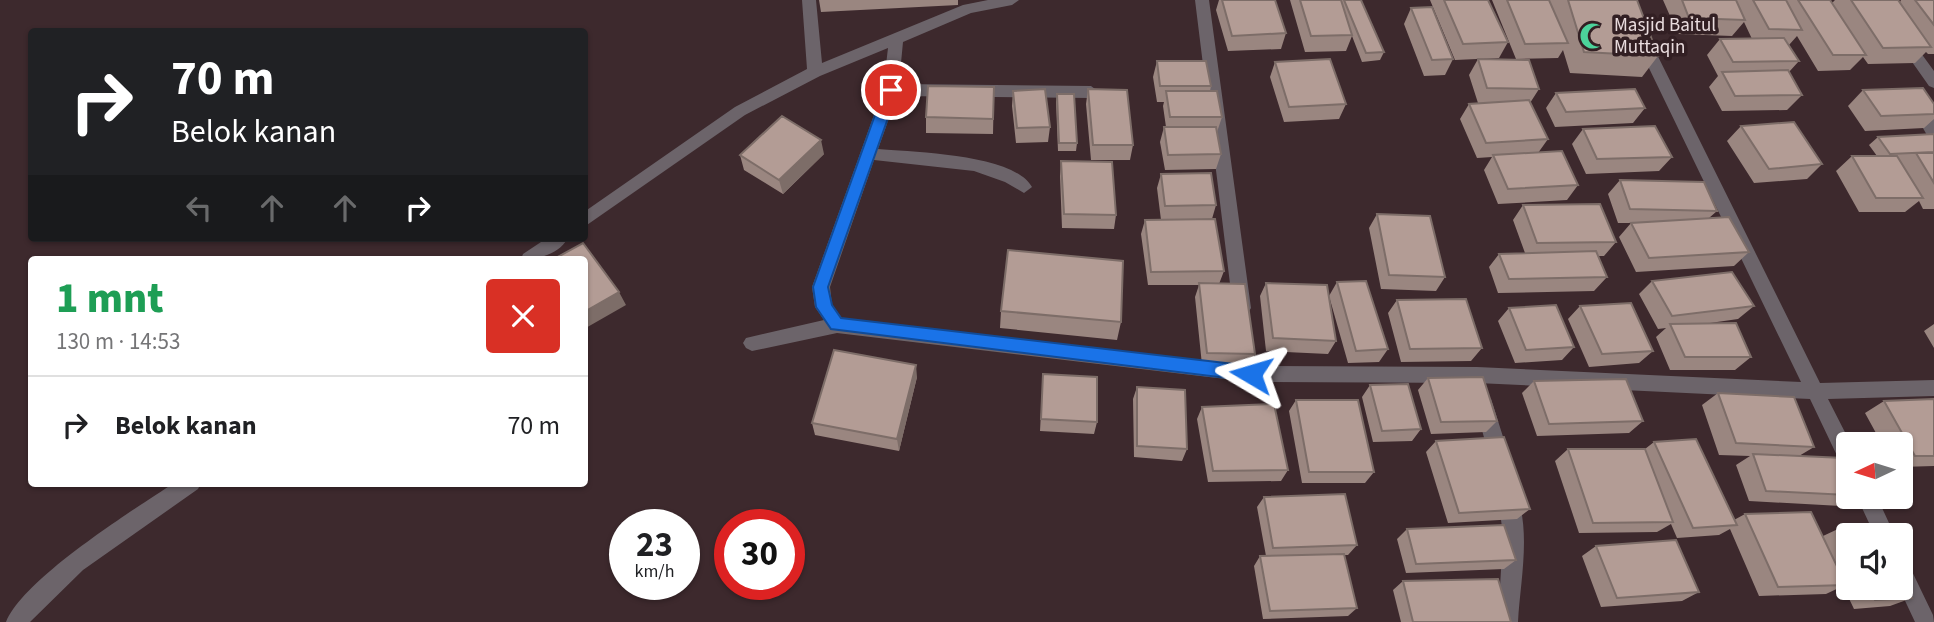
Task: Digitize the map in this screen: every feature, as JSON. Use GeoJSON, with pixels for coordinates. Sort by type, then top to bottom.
{"type":"FeatureCollection","features":[{"type":"Feature","properties":{"kind":"street"},"geometry":{"type":"LineString","coordinates":[[809,0],[815,72]]}},
{"type":"Feature","properties":{"kind":"street"},"geometry":{"type":"LineString","coordinates":[[588,218],[740,111],[815,72],[968,9],[1012,0]]}},
{"type":"Feature","properties":{"kind":"street"},"geometry":{"type":"LineString","coordinates":[[1202,0],[1244,318]]}},
{"type":"Feature","properties":{"kind":"street"},"geometry":{"type":"LineString","coordinates":[[1623,0],[1836,433]]}},
{"type":"Feature","properties":{"kind":"street"},"geometry":{"type":"LineString","coordinates":[[1897,31],[1934,82]]}},
{"type":"Feature","properties":{"kind":"street"},"geometry":{"type":"LineString","coordinates":[[837,325],[824,307],[821,287],[891,90],[896,38]]}},
{"type":"Feature","properties":{"kind":"street"},"geometry":{"type":"LineString","coordinates":[[891,90],[1091,92]]}},
{"type":"Feature","properties":{"kind":"street"},"geometry":{"type":"LineString","coordinates":[[1934,118],[1927,121],[1934,134]]}},
{"type":"Feature","properties":{"kind":"street"},"geometry":{"type":"LineString","coordinates":[[870,154],[977,165],[1018,181],[1024,187]]}},
{"type":"Feature","properties":{"kind":"street"},"geometry":{"type":"LineString","coordinates":[[533,256],[554,242]]}},
{"type":"Feature","properties":{"kind":"street"},"geometry":{"type":"LineString","coordinates":[[752,343],[837,325],[1250,367],[1816,391],[1934,388]]}},
{"type":"Feature","properties":{"kind":"street"},"geometry":{"type":"LineString","coordinates":[[1477,375],[1505,474],[1513,535],[1508,622]]}},
{"type":"Feature","properties":{"kind":"street"},"geometry":{"type":"LineString","coordinates":[[16,622],[96,546],[185,487]]}},
{"type":"Feature","properties":{"kind":"street"},"geometry":{"type":"LineString","coordinates":[[1913,595],[1926,622]]}},
{"type":"Feature","properties":{"kind":"building"},"geometry":{"type":"Polygon","coordinates":[[[1222,0],[1275,0],[1286,33],[1232,36],[1222,0]]]}},
{"type":"Feature","properties":{"kind":"building"},"geometry":{"type":"Polygon","coordinates":[[[1300,0],[1341,0],[1352,35],[1311,36],[1300,0]]]}},
{"type":"Feature","properties":{"kind":"building"},"geometry":{"type":"Polygon","coordinates":[[[1344,0],[1361,0],[1384,52],[1366,53],[1344,0]]]}},
{"type":"Feature","properties":{"kind":"building"},"geometry":{"type":"Polygon","coordinates":[[[1444,0],[1488,0],[1508,42],[1463,44],[1444,0]]]}},
{"type":"Feature","properties":{"kind":"building"},"geometry":{"type":"Polygon","coordinates":[[[1507,0],[1549,0],[1568,43],[1525,44],[1507,0]]]}},
{"type":"Feature","properties":{"kind":"building"},"geometry":{"type":"Polygon","coordinates":[[[1568,0],[1637,0],[1658,56],[1584,52],[1568,0]]]}},
{"type":"Feature","properties":{"kind":"building"},"geometry":{"type":"Polygon","coordinates":[[[1682,0],[1736,0],[1745,20],[1689,18],[1682,0]]]}},
{"type":"Feature","properties":{"kind":"building"},"geometry":{"type":"Polygon","coordinates":[[[1753,0],[1786,0],[1802,30],[1769,29],[1753,0]]]}},
{"type":"Feature","properties":{"kind":"building"},"geometry":{"type":"Polygon","coordinates":[[[1798,0],[1830,0],[1866,55],[1833,55],[1798,0]]]}},
{"type":"Feature","properties":{"kind":"building"},"geometry":{"type":"Polygon","coordinates":[[[1851,0],[1898,0],[1931,47],[1883,48],[1851,0]]]}},
{"type":"Feature","properties":{"kind":"building"},"geometry":{"type":"Polygon","coordinates":[[[1915,0],[1934,0],[1934,25],[1915,0]]]}},
{"type":"Feature","properties":{"kind":"building"},"geometry":{"type":"Polygon","coordinates":[[[1432,7],[1453,59],[1432,60],[1411,8],[1432,7]]]}},
{"type":"Feature","properties":{"kind":"building"},"geometry":{"type":"Polygon","coordinates":[[[1784,38],[1799,61],[1733,62],[1720,39],[1784,38]]]}},
{"type":"Feature","properties":{"kind":"building"},"geometry":{"type":"Polygon","coordinates":[[[1330,59],[1346,104],[1289,107],[1275,62],[1330,59]]]}},
{"type":"Feature","properties":{"kind":"building"},"geometry":{"type":"Polygon","coordinates":[[[1478,59],[1529,60],[1539,89],[1487,88],[1478,59]]]}},
{"type":"Feature","properties":{"kind":"building"},"geometry":{"type":"Polygon","coordinates":[[[1157,61],[1206,61],[1211,86],[1160,86],[1157,61]]]}},
{"type":"Feature","properties":{"kind":"building"},"geometry":{"type":"Polygon","coordinates":[[[1788,70],[1802,95],[1735,96],[1722,72],[1788,70]]]}},
{"type":"Feature","properties":{"kind":"building"},"geometry":{"type":"Polygon","coordinates":[[[928,86],[994,87],[993,119],[926,117],[928,86]]]}},
{"type":"Feature","properties":{"kind":"building"},"geometry":{"type":"Polygon","coordinates":[[[1923,88],[1934,104],[1934,114],[1881,116],[1863,90],[1923,88]]]}},
{"type":"Feature","properties":{"kind":"building"},"geometry":{"type":"Polygon","coordinates":[[[1045,89],[1050,127],[1017,128],[1013,91],[1045,89]]]}},
{"type":"Feature","properties":{"kind":"building"},"geometry":{"type":"Polygon","coordinates":[[[1088,89],[1127,90],[1133,145],[1093,145],[1088,89]]]}},
{"type":"Feature","properties":{"kind":"building"},"geometry":{"type":"Polygon","coordinates":[[[1635,89],[1645,108],[1566,112],[1556,93],[1635,89]]]}},
{"type":"Feature","properties":{"kind":"building"},"geometry":{"type":"Polygon","coordinates":[[[1166,91],[1217,91],[1222,117],[1170,117],[1166,91]]]}},
{"type":"Feature","properties":{"kind":"building"},"geometry":{"type":"Polygon","coordinates":[[[1057,94],[1074,94],[1077,143],[1059,143],[1057,94]]]}},
{"type":"Feature","properties":{"kind":"building"},"geometry":{"type":"Polygon","coordinates":[[[1529,100],[1548,139],[1486,143],[1469,104],[1529,100]]]}},
{"type":"Feature","properties":{"kind":"building"},"geometry":{"type":"Polygon","coordinates":[[[782,116],[821,140],[779,180],[740,155],[782,116]]]}},
{"type":"Feature","properties":{"kind":"building"},"geometry":{"type":"Polygon","coordinates":[[[1794,122],[1822,164],[1769,169],[1741,126],[1794,122]]]}},
{"type":"Feature","properties":{"kind":"building"},"geometry":{"type":"Polygon","coordinates":[[[1655,126],[1672,157],[1597,159],[1583,129],[1655,126]]]}},
{"type":"Feature","properties":{"kind":"building"},"geometry":{"type":"Polygon","coordinates":[[[1164,127],[1216,127],[1221,154],[1168,155],[1164,127]]]}},
{"type":"Feature","properties":{"kind":"building"},"geometry":{"type":"Polygon","coordinates":[[[1934,134],[1934,152],[1890,154],[1878,137],[1934,134]]]}},
{"type":"Feature","properties":{"kind":"building"},"geometry":{"type":"Polygon","coordinates":[[[1562,151],[1578,185],[1508,189],[1493,155],[1562,151]]]}},
{"type":"Feature","properties":{"kind":"building"},"geometry":{"type":"Polygon","coordinates":[[[1916,153],[1934,153],[1934,183],[1916,153]]]}},
{"type":"Feature","properties":{"kind":"building"},"geometry":{"type":"Polygon","coordinates":[[[1852,156],[1897,156],[1923,198],[1876,198],[1852,156]]]}},
{"type":"Feature","properties":{"kind":"building"},"geometry":{"type":"Polygon","coordinates":[[[1061,161],[1112,162],[1116,215],[1064,214],[1061,161]]]}},
{"type":"Feature","properties":{"kind":"building"},"geometry":{"type":"Polygon","coordinates":[[[1211,173],[1216,205],[1165,206],[1161,174],[1211,173]]]}},
{"type":"Feature","properties":{"kind":"building"},"geometry":{"type":"Polygon","coordinates":[[[1620,180],[1704,182],[1717,211],[1630,209],[1620,180]]]}},
{"type":"Feature","properties":{"kind":"building"},"geometry":{"type":"Polygon","coordinates":[[[1600,204],[1616,242],[1537,243],[1523,205],[1600,204]]]}},
{"type":"Feature","properties":{"kind":"building"},"geometry":{"type":"Polygon","coordinates":[[[1377,214],[1430,216],[1445,277],[1389,275],[1377,214]]]}},
{"type":"Feature","properties":{"kind":"building"},"geometry":{"type":"Polygon","coordinates":[[[1729,217],[1749,252],[1649,258],[1631,223],[1729,217]]]}},
{"type":"Feature","properties":{"kind":"building"},"geometry":{"type":"Polygon","coordinates":[[[1215,219],[1224,271],[1151,272],[1145,220],[1215,219]]]}},
{"type":"Feature","properties":{"kind":"building"},"geometry":{"type":"Polygon","coordinates":[[[583,243],[619,292],[588,310],[588,256],[559,256],[583,243]]]}},
{"type":"Feature","properties":{"kind":"building"},"geometry":{"type":"Polygon","coordinates":[[[1008,250],[1123,261],[1121,322],[1001,311],[1008,250]]]}},
{"type":"Feature","properties":{"kind":"building"},"geometry":{"type":"Polygon","coordinates":[[[1596,251],[1607,277],[1509,279],[1499,254],[1596,251]]]}},
{"type":"Feature","properties":{"kind":"building"},"geometry":{"type":"Polygon","coordinates":[[[1732,272],[1754,306],[1672,316],[1652,281],[1732,272]]]}},
{"type":"Feature","properties":{"kind":"building"},"geometry":{"type":"Polygon","coordinates":[[[1366,281],[1388,349],[1356,351],[1337,282],[1366,281]]]}},
{"type":"Feature","properties":{"kind":"building"},"geometry":{"type":"Polygon","coordinates":[[[1199,283],[1245,284],[1255,354],[1207,353],[1199,283]]]}},
{"type":"Feature","properties":{"kind":"building"},"geometry":{"type":"Polygon","coordinates":[[[1266,283],[1327,285],[1336,341],[1273,338],[1266,283]]]}},
{"type":"Feature","properties":{"kind":"building"},"geometry":{"type":"Polygon","coordinates":[[[1466,299],[1482,348],[1410,349],[1397,300],[1466,299]]]}},
{"type":"Feature","properties":{"kind":"building"},"geometry":{"type":"Polygon","coordinates":[[[1631,303],[1653,351],[1602,354],[1580,306],[1631,303]]]}},
{"type":"Feature","properties":{"kind":"building"},"geometry":{"type":"Polygon","coordinates":[[[1556,305],[1574,347],[1526,350],[1509,308],[1556,305]]]}},
{"type":"Feature","properties":{"kind":"building"},"geometry":{"type":"Polygon","coordinates":[[[1736,323],[1751,357],[1685,357],[1670,324],[1736,323]]]}},
{"type":"Feature","properties":{"kind":"building"},"geometry":{"type":"Polygon","coordinates":[[[834,350],[916,365],[897,439],[812,423],[834,350]]]}},
{"type":"Feature","properties":{"kind":"building"},"geometry":{"type":"Polygon","coordinates":[[[1043,374],[1097,377],[1097,422],[1041,419],[1043,374]]]}},
{"type":"Feature","properties":{"kind":"building"},"geometry":{"type":"Polygon","coordinates":[[[1483,377],[1497,421],[1441,422],[1428,378],[1483,377]]]}},
{"type":"Feature","properties":{"kind":"building"},"geometry":{"type":"Polygon","coordinates":[[[1626,379],[1643,421],[1549,424],[1534,381],[1626,379]]]}},
{"type":"Feature","properties":{"kind":"building"},"geometry":{"type":"Polygon","coordinates":[[[1408,384],[1421,429],[1382,431],[1370,385],[1408,384]]]}},
{"type":"Feature","properties":{"kind":"building"},"geometry":{"type":"Polygon","coordinates":[[[1137,387],[1185,390],[1187,449],[1137,446],[1137,387]]]}},
{"type":"Feature","properties":{"kind":"building"},"geometry":{"type":"Polygon","coordinates":[[[1718,393],[1794,397],[1814,447],[1736,443],[1718,393]]]}},
{"type":"Feature","properties":{"kind":"building"},"geometry":{"type":"Polygon","coordinates":[[[1934,399],[1934,456],[1915,456],[1913,432],[1901,432],[1884,401],[1934,399]]]}},
{"type":"Feature","properties":{"kind":"building"},"geometry":{"type":"Polygon","coordinates":[[[1296,400],[1358,400],[1374,472],[1309,472],[1296,400]]]}},
{"type":"Feature","properties":{"kind":"building"},"geometry":{"type":"Polygon","coordinates":[[[1274,404],[1288,470],[1213,471],[1202,407],[1274,404]]]}},
{"type":"Feature","properties":{"kind":"building"},"geometry":{"type":"Polygon","coordinates":[[[1504,437],[1530,509],[1459,513],[1436,441],[1504,437]]]}},
{"type":"Feature","properties":{"kind":"building"},"geometry":{"type":"Polygon","coordinates":[[[1696,439],[1737,525],[1693,528],[1654,442],[1696,439]]]}},
{"type":"Feature","properties":{"kind":"building"},"geometry":{"type":"Polygon","coordinates":[[[1568,449],[1645,449],[1673,522],[1593,523],[1568,449]]]}},
{"type":"Feature","properties":{"kind":"building"},"geometry":{"type":"Polygon","coordinates":[[[1753,454],[1836,458],[1836,494],[1766,491],[1753,454]]]}},
{"type":"Feature","properties":{"kind":"building"},"geometry":{"type":"Polygon","coordinates":[[[1345,494],[1357,545],[1273,548],[1264,497],[1345,494]]]}},
{"type":"Feature","properties":{"kind":"building"},"geometry":{"type":"Polygon","coordinates":[[[1811,512],[1836,564],[1836,585],[1778,587],[1745,514],[1811,512]]]}},
{"type":"Feature","properties":{"kind":"building"},"geometry":{"type":"Polygon","coordinates":[[[1504,525],[1516,560],[1416,564],[1407,529],[1504,525]]]}},
{"type":"Feature","properties":{"kind":"building"},"geometry":{"type":"Polygon","coordinates":[[[1676,540],[1699,592],[1617,598],[1596,546],[1676,540]]]}},
{"type":"Feature","properties":{"kind":"building"},"geometry":{"type":"Polygon","coordinates":[[[1344,554],[1357,608],[1270,611],[1260,556],[1344,554]]]}},
{"type":"Feature","properties":{"kind":"building"},"geometry":{"type":"Polygon","coordinates":[[[1498,579],[1511,622],[1413,622],[1403,581],[1498,579]]]}},
{"type":"Feature","properties":{"kind":"place","name":"Masjid Baitul Muttaqin"},"geometry":{"type":"Point","coordinates":[1593,36]}},
{"type":"Feature","properties":{"kind":"route"},"geometry":{"type":"LineString","coordinates":[[891,90],[821,287],[820,295],[824,307],[837,325],[1251,374]]}}]}
